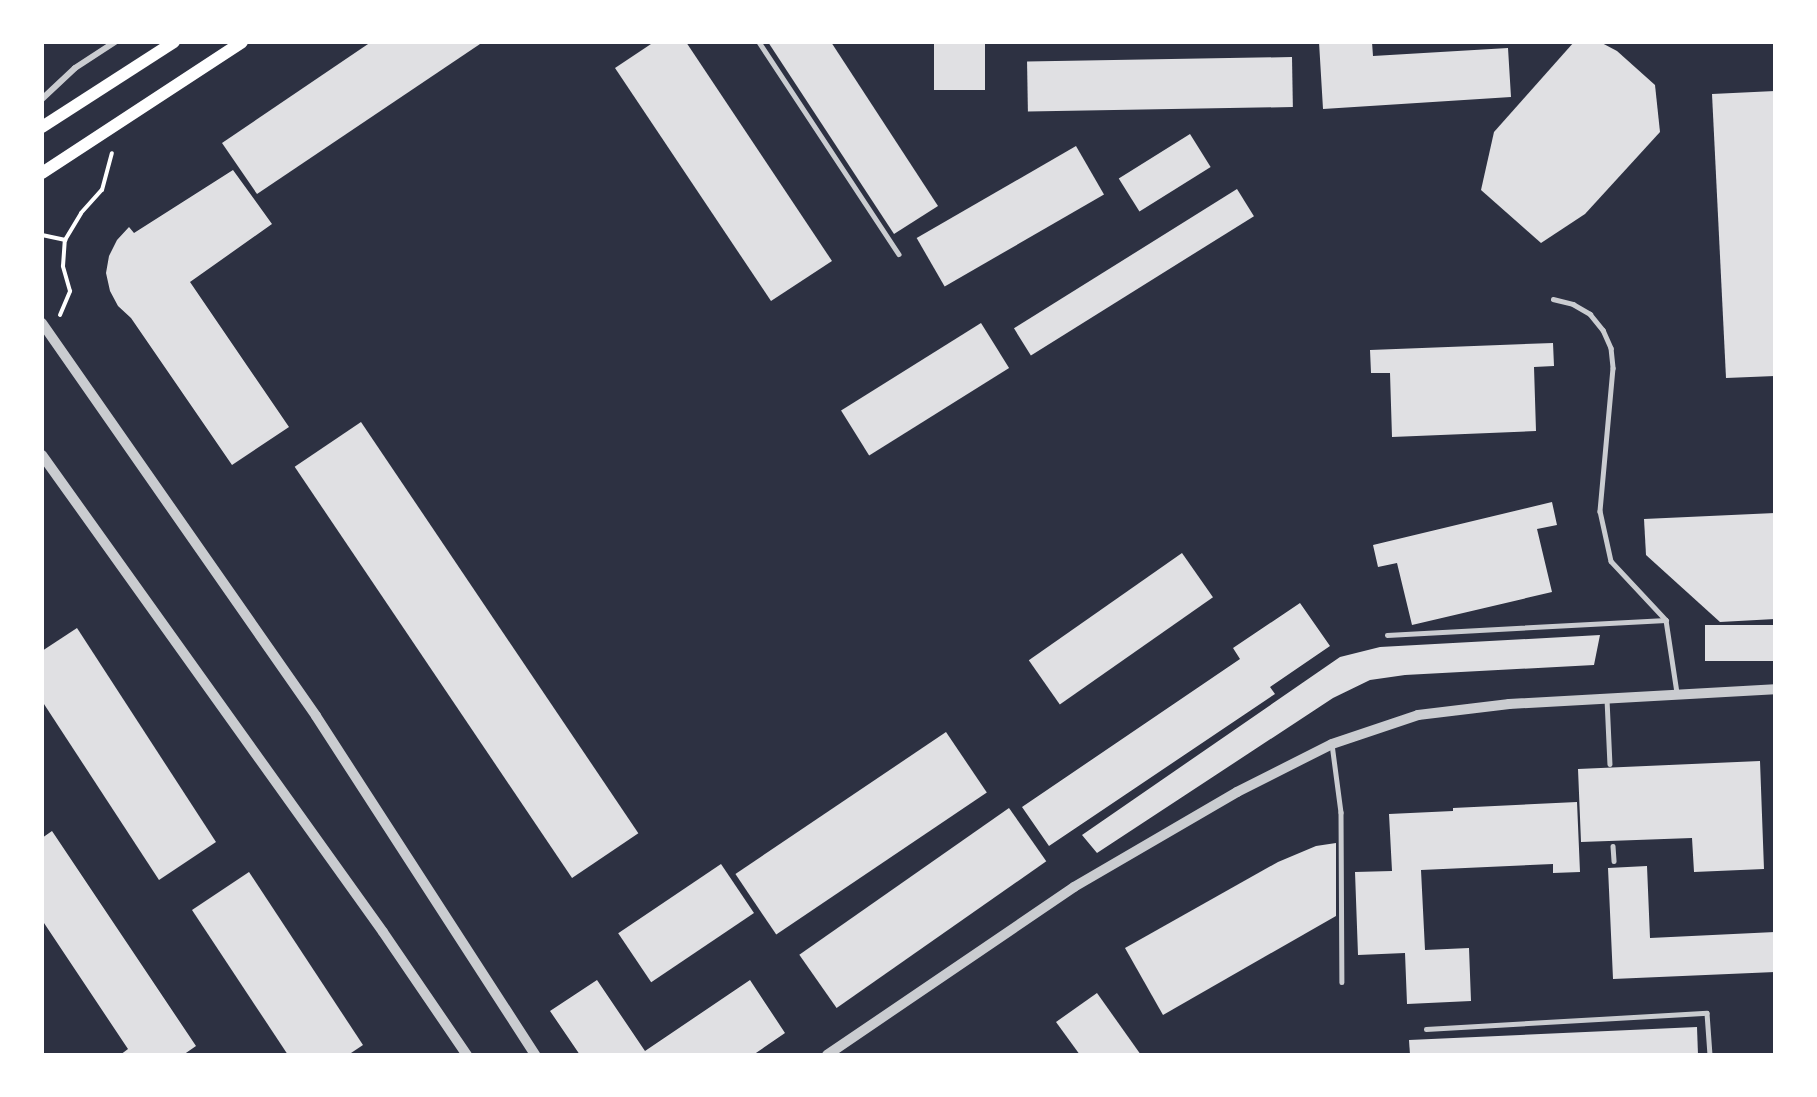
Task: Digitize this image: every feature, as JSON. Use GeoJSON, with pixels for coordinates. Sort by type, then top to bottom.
{"type":"FeatureCollection","features":[{"type":"Feature","properties":{"kind":"main road"},"geometry":{"type":"LineString","coordinates":[[42,127],[174,42]]}},
{"type":"Feature","properties":{"kind":"main road"},"geometry":{"type":"LineString","coordinates":[[42,173],[242,42]]}},
{"type":"Feature","properties":{"kind":"street"},"geometry":{"type":"LineString","coordinates":[[42,99],[75,68],[115,42]]}},
{"type":"Feature","properties":{"kind":"street"},"geometry":{"type":"LineString","coordinates":[[42,323],[316,716],[535,1055]]}},
{"type":"Feature","properties":{"kind":"street"},"geometry":{"type":"LineString","coordinates":[[42,455],[383,932],[466,1055]]}},
{"type":"Feature","properties":{"kind":"street"},"geometry":{"type":"LineString","coordinates":[[827,1055],[1074,887],[1237,792],[1332,744],[1418,715],[1509,704],[1775,689]]}},
{"type":"Feature","properties":{"kind":"lane"},"geometry":{"type":"LineString","coordinates":[[759,42],[899,254]]}},
{"type":"Feature","properties":{"kind":"lane"},"geometry":{"type":"LineString","coordinates":[[1553,299],[1573,304],[1590,314],[1603,330],[1611,348],[1613,368],[1600,511],[1611,561],[1666,620],[1677,696]]}},
{"type":"Feature","properties":{"kind":"lane"},"geometry":{"type":"LineString","coordinates":[[1387,635],[1666,620]]}},
{"type":"Feature","properties":{"kind":"lane"},"geometry":{"type":"LineString","coordinates":[[1607,699],[1610,764]]}},
{"type":"Feature","properties":{"kind":"lane"},"geometry":{"type":"LineString","coordinates":[[1332,744],[1341,812],[1342,982]]}},
{"type":"Feature","properties":{"kind":"lane"},"geometry":{"type":"LineString","coordinates":[[1613,846],[1614,861]]}},
{"type":"Feature","properties":{"kind":"lane"},"geometry":{"type":"LineString","coordinates":[[1426,1029],[1707,1013],[1710,1055]]}},
{"type":"Feature","properties":{"kind":"path"},"geometry":{"type":"LineString","coordinates":[[52,336],[70,291],[63,266],[65,240],[81,213],[102,190],[119,123]]}},
{"type":"Feature","properties":{"kind":"path"},"geometry":{"type":"LineString","coordinates":[[42,235],[65,240]]}},
{"type":"Feature","properties":{"kind":"building"},"geometry":{"type":"Polygon","coordinates":[[[371,42],[483,42],[257,194],[222,143],[371,42]]]}},
{"type":"Feature","properties":{"kind":"building"},"geometry":{"type":"Polygon","coordinates":[[[654,42],[686,42],[832,261],[771,301],[615,68],[654,42]]]}},
{"type":"Feature","properties":{"kind":"building"},"geometry":{"type":"Polygon","coordinates":[[[768,42],[831,42],[938,206],[894,234],[768,42]]]}},
{"type":"Feature","properties":{"kind":"building"},"geometry":{"type":"Polygon","coordinates":[[[934,42],[985,42],[985,90],[934,90],[934,42]]]}},
{"type":"Feature","properties":{"kind":"building"},"geometry":{"type":"Polygon","coordinates":[[[1319,42],[1372,42],[1373,56],[1508,48],[1511,97],[1323,109],[1319,42]]]}},
{"type":"Feature","properties":{"kind":"building"},"geometry":{"type":"Polygon","coordinates":[[[1574,42],[1600,42],[1617,51],[1655,85],[1660,132],[1585,214],[1541,243],[1481,190],[1494,132],[1574,42]]]}},
{"type":"Feature","properties":{"kind":"building"},"geometry":{"type":"Polygon","coordinates":[[[1292,57],[1293,107],[1028,112],[1027,62],[1292,57]]]}},
{"type":"Feature","properties":{"kind":"building"},"geometry":{"type":"Polygon","coordinates":[[[1775,91],[1775,376],[1726,378],[1712,94],[1775,91]]]}},
{"type":"Feature","properties":{"kind":"building"},"geometry":{"type":"Polygon","coordinates":[[[1190,134],[1211,167],[1139,212],[1119,179],[1190,134]]]}},
{"type":"Feature","properties":{"kind":"building"},"geometry":{"type":"Polygon","coordinates":[[[1076,146],[1104,194],[945,286],[917,238],[1076,146]]]}},
{"type":"Feature","properties":{"kind":"building"},"geometry":{"type":"Polygon","coordinates":[[[233,170],[272,224],[190,282],[289,427],[232,465],[131,318],[118,306],[110,291],[106,273],[109,256],[117,240],[129,227],[134,233],[233,170]]]}},
{"type":"Feature","properties":{"kind":"building"},"geometry":{"type":"Polygon","coordinates":[[[1237,189],[1254,216],[1031,356],[1014,328],[1237,189]]]}},
{"type":"Feature","properties":{"kind":"building"},"geometry":{"type":"Polygon","coordinates":[[[981,323],[1009,368],[869,455],[841,410],[981,323]]]}},
{"type":"Feature","properties":{"kind":"building"},"geometry":{"type":"Polygon","coordinates":[[[1553,343],[1554,366],[1534,367],[1536,431],[1392,437],[1390,373],[1371,373],[1370,350],[1553,343]]]}},
{"type":"Feature","properties":{"kind":"building"},"geometry":{"type":"Polygon","coordinates":[[[361,422],[638,833],[572,878],[295,467],[361,422]]]}},
{"type":"Feature","properties":{"kind":"building"},"geometry":{"type":"Polygon","coordinates":[[[1552,502],[1557,525],[1537,529],[1552,592],[1412,625],[1397,563],[1378,567],[1373,545],[1552,502]]]}},
{"type":"Feature","properties":{"kind":"building"},"geometry":{"type":"Polygon","coordinates":[[[1775,513],[1775,619],[1720,622],[1646,555],[1644,519],[1775,513]]]}},
{"type":"Feature","properties":{"kind":"building"},"geometry":{"type":"Polygon","coordinates":[[[1182,553],[1213,597],[1060,704],[1029,660],[1182,553]]]}},
{"type":"Feature","properties":{"kind":"building"},"geometry":{"type":"Polygon","coordinates":[[[1300,603],[1330,646],[1270,687],[1275,694],[1049,846],[1022,807],[1240,659],[1233,648],[1300,603]]]}},
{"type":"Feature","properties":{"kind":"building"},"geometry":{"type":"Polygon","coordinates":[[[1705,625],[1775,625],[1775,661],[1705,661],[1705,625]]]}},
{"type":"Feature","properties":{"kind":"building"},"geometry":{"type":"Polygon","coordinates":[[[77,628],[216,842],[159,880],[42,701],[42,651],[77,628]]]}},
{"type":"Feature","properties":{"kind":"building"},"geometry":{"type":"Polygon","coordinates":[[[1600,635],[1594,665],[1405,675],[1370,680],[1333,698],[1097,853],[1082,835],[1340,657],[1380,647],[1600,635]]]}},
{"type":"Feature","properties":{"kind":"building"},"geometry":{"type":"Polygon","coordinates":[[[946,732],[987,793],[776,935],[735,874],[946,732]]]}},
{"type":"Feature","properties":{"kind":"building"},"geometry":{"type":"Polygon","coordinates":[[[1760,761],[1764,869],[1694,872],[1692,838],[1581,842],[1578,769],[1760,761]]]}},
{"type":"Feature","properties":{"kind":"building"},"geometry":{"type":"Polygon","coordinates":[[[1577,802],[1580,872],[1553,873],[1553,864],[1421,870],[1425,950],[1469,948],[1471,1001],[1407,1004],[1405,953],[1358,955],[1355,872],[1392,871],[1389,814],[1453,811],[1453,808],[1577,802]]]}},
{"type":"Feature","properties":{"kind":"building"},"geometry":{"type":"Polygon","coordinates":[[[1009,808],[1046,861],[837,1008],[799,955],[1009,808]]]}},
{"type":"Feature","properties":{"kind":"building"},"geometry":{"type":"Polygon","coordinates":[[[52,831],[196,1046],[183,1055],[120,1055],[128,1049],[42,920],[42,838],[52,831]]]}},
{"type":"Feature","properties":{"kind":"building"},"geometry":{"type":"Polygon","coordinates":[[[1336,843],[1336,916],[1163,1015],[1125,948],[1278,862],[1316,846],[1336,843]]]}},
{"type":"Feature","properties":{"kind":"building"},"geometry":{"type":"Polygon","coordinates":[[[721,864],[754,913],[651,982],[618,933],[721,864]]]}},
{"type":"Feature","properties":{"kind":"building"},"geometry":{"type":"Polygon","coordinates":[[[1647,866],[1650,938],[1775,932],[1775,972],[1613,979],[1608,868],[1647,866]]]}},
{"type":"Feature","properties":{"kind":"building"},"geometry":{"type":"Polygon","coordinates":[[[249,872],[363,1045],[348,1055],[288,1055],[192,910],[249,872]]]}},
{"type":"Feature","properties":{"kind":"building"},"geometry":{"type":"Polygon","coordinates":[[[597,980],[645,1051],[750,980],[785,1033],[753,1055],[580,1055],[550,1011],[597,980]]]}},
{"type":"Feature","properties":{"kind":"building"},"geometry":{"type":"Polygon","coordinates":[[[1097,993],[1141,1055],[1080,1055],[1056,1022],[1097,993]]]}},
{"type":"Feature","properties":{"kind":"building"},"geometry":{"type":"Polygon","coordinates":[[[1697,1027],[1698,1055],[1410,1055],[1409,1040],[1697,1027]]]}}]}
